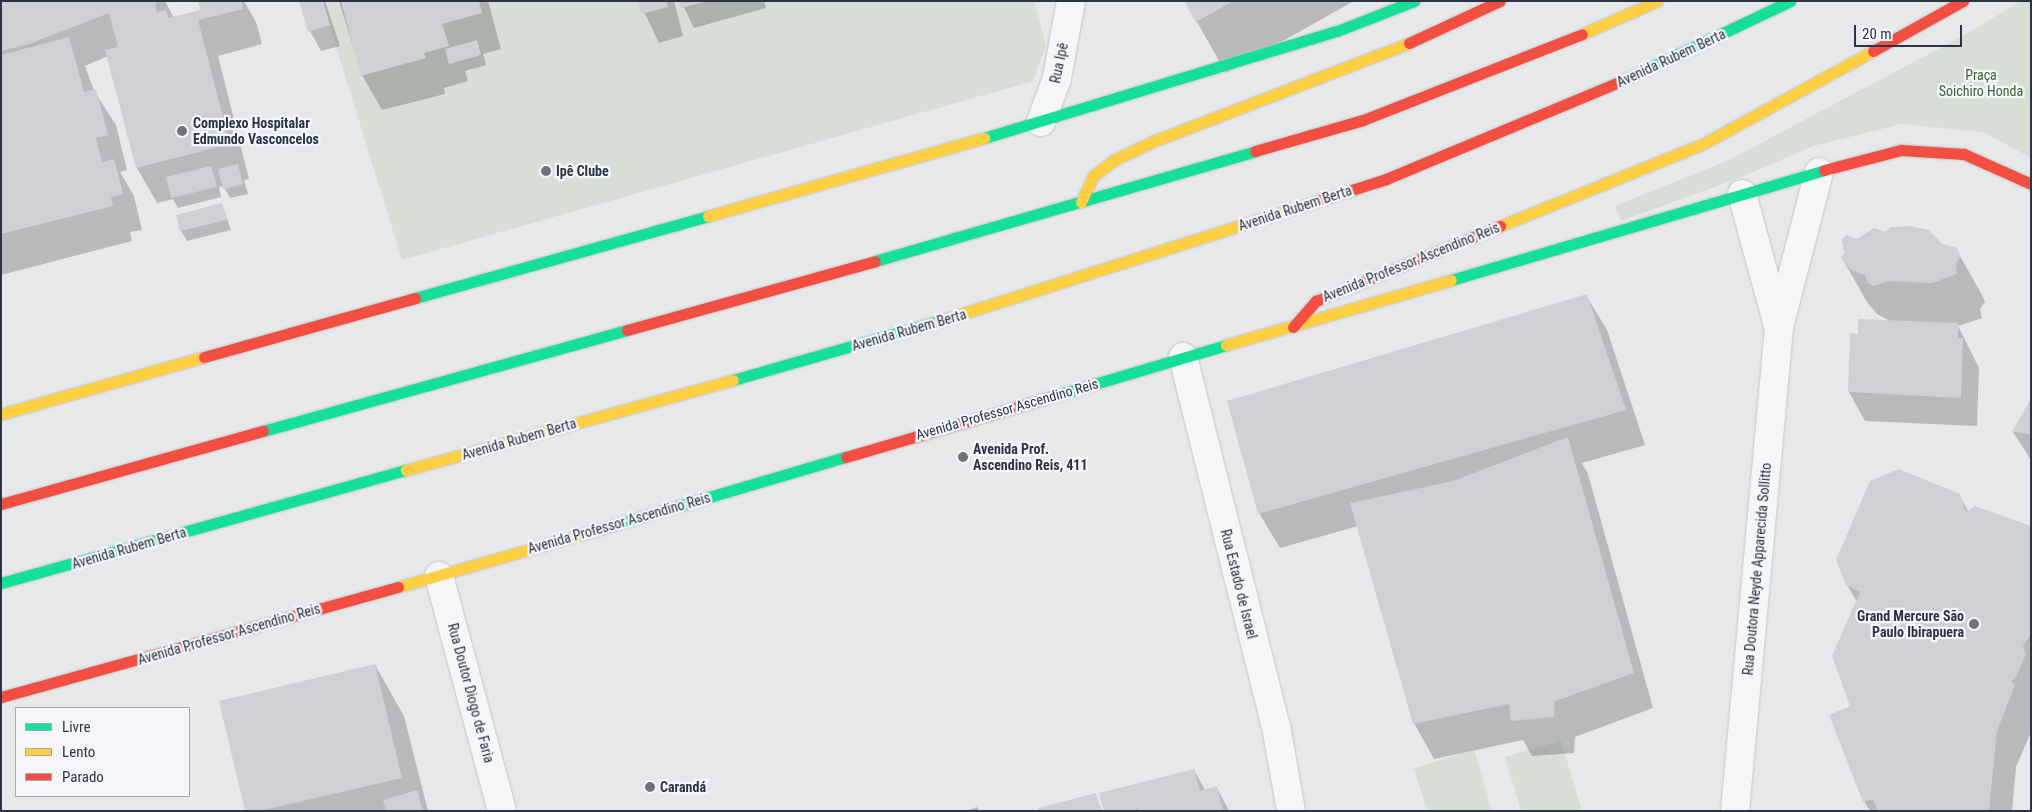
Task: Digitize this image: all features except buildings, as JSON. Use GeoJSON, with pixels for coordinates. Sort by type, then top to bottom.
{"type":"FeatureCollection","features":[{"type":"Feature","properties":{"kind":"highway"},"geometry":{"type":"LineString","coordinates":[[1,414],[1041,122],[1337,31],[1414,1]]}},
{"type":"Feature","properties":{"kind":"highway"},"geometry":{"type":"LineString","coordinates":[[1081,202],[1092,176],[1114,160],[1154,141],[1399,47],[1500,1]]}},
{"type":"Feature","properties":{"kind":"highway"},"geometry":{"type":"LineString","coordinates":[[1,504],[1081,202],[1363,120],[1628,16],[1657,1]]}},
{"type":"Feature","properties":{"kind":"highway","name":"Avenida Rubem Berta"},"geometry":{"type":"LineString","coordinates":[[1,583],[922,327],[1386,179],[1657,66],[1790,1]]}},
{"type":"Feature","properties":{"kind":"highway","name":"Avenida Professor Ascendino Reis"},"geometry":{"type":"LineString","coordinates":[[1,697],[440,576],[1183,357],[1292,328],[1316,301],[1703,144],[1963,1]]}},
{"type":"Feature","properties":{"kind":"highway"},"geometry":{"type":"LineString","coordinates":[[1292,328],[1742,194],[1901,150],[1927,150],[1971,156],[2031,184]]}},
{"type":"Feature","properties":{"kind":"street","name":"Rua Ipê"},"geometry":{"type":"LineString","coordinates":[[1041,122],[1058,78],[1070,1]]}},
{"type":"Feature","properties":{"kind":"street"},"geometry":{"type":"LineString","coordinates":[[1779,327],[1819,172]]}},
{"type":"Feature","properties":{"kind":"street"},"geometry":{"type":"LineString","coordinates":[[1742,194],[1779,327]]}},
{"type":"Feature","properties":{"kind":"street","name":"Rua Doutora Neyde Apparecida Sollitto"},"geometry":{"type":"LineString","coordinates":[[1734,811],[1779,327]]}},
{"type":"Feature","properties":{"kind":"street","name":"Rua Estado de Israel"},"geometry":{"type":"LineString","coordinates":[[1183,357],[1276,726],[1291,811]]}},
{"type":"Feature","properties":{"kind":"street","name":"Rua Doutor Diogo de Faria"},"geometry":{"type":"LineString","coordinates":[[440,576],[502,811]]}},
{"type":"Feature","properties":{"kind":"green space","name":"Ipê Clube"},"geometry":{"type":"Polygon","coordinates":[[[322,1],[1034,1],[1046,45],[1033,81],[402,260],[322,1]]]}},
{"type":"Feature","properties":{"kind":"green space","name":"Praça Soichiro Honda"},"geometry":{"type":"Polygon","coordinates":[[[2021,1],[2031,1],[2031,158],[1983,132],[1901,124],[1813,146],[1739,178],[1621,221],[1615,206],[1729,160],[1961,37],[2021,1]]]}},
{"type":"Feature","properties":{"kind":"green space"},"geometry":{"type":"Polygon","coordinates":[[[1561,741],[1582,811],[1521,811],[1505,757],[1561,741]]]}},
{"type":"Feature","properties":{"kind":"green space"},"geometry":{"type":"Polygon","coordinates":[[[1474,750],[1492,811],[1427,811],[1414,768],[1474,750]]]}},
{"type":"Feature","properties":{"kind":"traffic: fast"},"geometry":{"type":"LineString","coordinates":[[984,138],[1337,31],[1414,1]]}},
{"type":"Feature","properties":{"kind":"traffic: fast"},"geometry":{"type":"LineString","coordinates":[[1624,80],[1790,1]]}},
{"type":"Feature","properties":{"kind":"traffic: fast"},"geometry":{"type":"LineString","coordinates":[[875,261],[1255,151]]}},
{"type":"Feature","properties":{"kind":"traffic: fast"},"geometry":{"type":"LineString","coordinates":[[1451,280],[1824,170]]}},
{"type":"Feature","properties":{"kind":"traffic: fast"},"geometry":{"type":"LineString","coordinates":[[415,298],[708,216]]}},
{"type":"Feature","properties":{"kind":"traffic: fast"},"geometry":{"type":"LineString","coordinates":[[733,380],[939,321]]}},
{"type":"Feature","properties":{"kind":"traffic: fast"},"geometry":{"type":"LineString","coordinates":[[263,431],[627,330]]}},
{"type":"Feature","properties":{"kind":"traffic: fast"},"geometry":{"type":"LineString","coordinates":[[1044,399],[1226,345]]}},
{"type":"Feature","properties":{"kind":"traffic: fast"},"geometry":{"type":"LineString","coordinates":[[604,528],[846,457]]}},
{"type":"Feature","properties":{"kind":"traffic: fast"},"geometry":{"type":"LineString","coordinates":[[1,583],[406,470]]}},
{"type":"Feature","properties":{"kind":"traffic: slow"},"geometry":{"type":"LineString","coordinates":[[1582,34],[1657,1]]}},
{"type":"Feature","properties":{"kind":"traffic: slow"},"geometry":{"type":"LineString","coordinates":[[1081,202],[1093,176],[1114,160],[1154,141],[1409,43]]}},
{"type":"Feature","properties":{"kind":"traffic: slow"},"geometry":{"type":"LineString","coordinates":[[1500,226],[1703,144],[1873,51]]}},
{"type":"Feature","properties":{"kind":"traffic: slow"},"geometry":{"type":"LineString","coordinates":[[708,216],[984,138]]}},
{"type":"Feature","properties":{"kind":"traffic: slow"},"geometry":{"type":"LineString","coordinates":[[939,321],[1314,202]]}},
{"type":"Feature","properties":{"kind":"traffic: slow"},"geometry":{"type":"LineString","coordinates":[[1226,345],[1451,280]]}},
{"type":"Feature","properties":{"kind":"traffic: slow"},"geometry":{"type":"LineString","coordinates":[[1,414],[204,357]]}},
{"type":"Feature","properties":{"kind":"traffic: slow"},"geometry":{"type":"LineString","coordinates":[[406,470],[733,380]]}},
{"type":"Feature","properties":{"kind":"traffic: slow"},"geometry":{"type":"LineString","coordinates":[[398,587],[604,528]]}},
{"type":"Feature","properties":{"kind":"traffic: jam"},"geometry":{"type":"LineString","coordinates":[[1409,43],[1500,1]]}},
{"type":"Feature","properties":{"kind":"traffic: jam"},"geometry":{"type":"LineString","coordinates":[[1873,51],[1963,1]]}},
{"type":"Feature","properties":{"kind":"traffic: jam"},"geometry":{"type":"LineString","coordinates":[[1255,151],[1363,120],[1582,34]]}},
{"type":"Feature","properties":{"kind":"traffic: jam"},"geometry":{"type":"LineString","coordinates":[[1314,202],[1386,179],[1624,80]]}},
{"type":"Feature","properties":{"kind":"traffic: jam"},"geometry":{"type":"LineString","coordinates":[[1824,170],[1901,150],[1964,154],[2031,184]]}},
{"type":"Feature","properties":{"kind":"traffic: jam"},"geometry":{"type":"LineString","coordinates":[[1293,327],[1316,301],[1500,226]]}},
{"type":"Feature","properties":{"kind":"traffic: jam"},"geometry":{"type":"LineString","coordinates":[[627,330],[875,261]]}},
{"type":"Feature","properties":{"kind":"traffic: jam"},"geometry":{"type":"LineString","coordinates":[[204,357],[415,298]]}},
{"type":"Feature","properties":{"kind":"traffic: jam"},"geometry":{"type":"LineString","coordinates":[[846,457],[1044,399]]}},
{"type":"Feature","properties":{"kind":"traffic: jam"},"geometry":{"type":"LineString","coordinates":[[1,504],[263,431]]}},
{"type":"Feature","properties":{"kind":"traffic: jam"},"geometry":{"type":"LineString","coordinates":[[1,697],[398,587]]}},
{"type":"Feature","properties":{"kind":"place","name":"Complexo Hospitalar Edmundo Vasconcelos"},"geometry":{"type":"Point","coordinates":[182,131]}},
{"type":"Feature","properties":{"kind":"place","name":"Ipê Clube"},"geometry":{"type":"Point","coordinates":[546,171]}},
{"type":"Feature","properties":{"kind":"place","name":"Avenida Prof. Ascendino Reis, 411"},"geometry":{"type":"Point","coordinates":[963,457]}},
{"type":"Feature","properties":{"kind":"place","name":"Grand Mercure São Paulo Ibirapuera"},"geometry":{"type":"Point","coordinates":[1974,624]}},
{"type":"Feature","properties":{"kind":"place","name":"Carandá"},"geometry":{"type":"Point","coordinates":[650,787]}}]}
